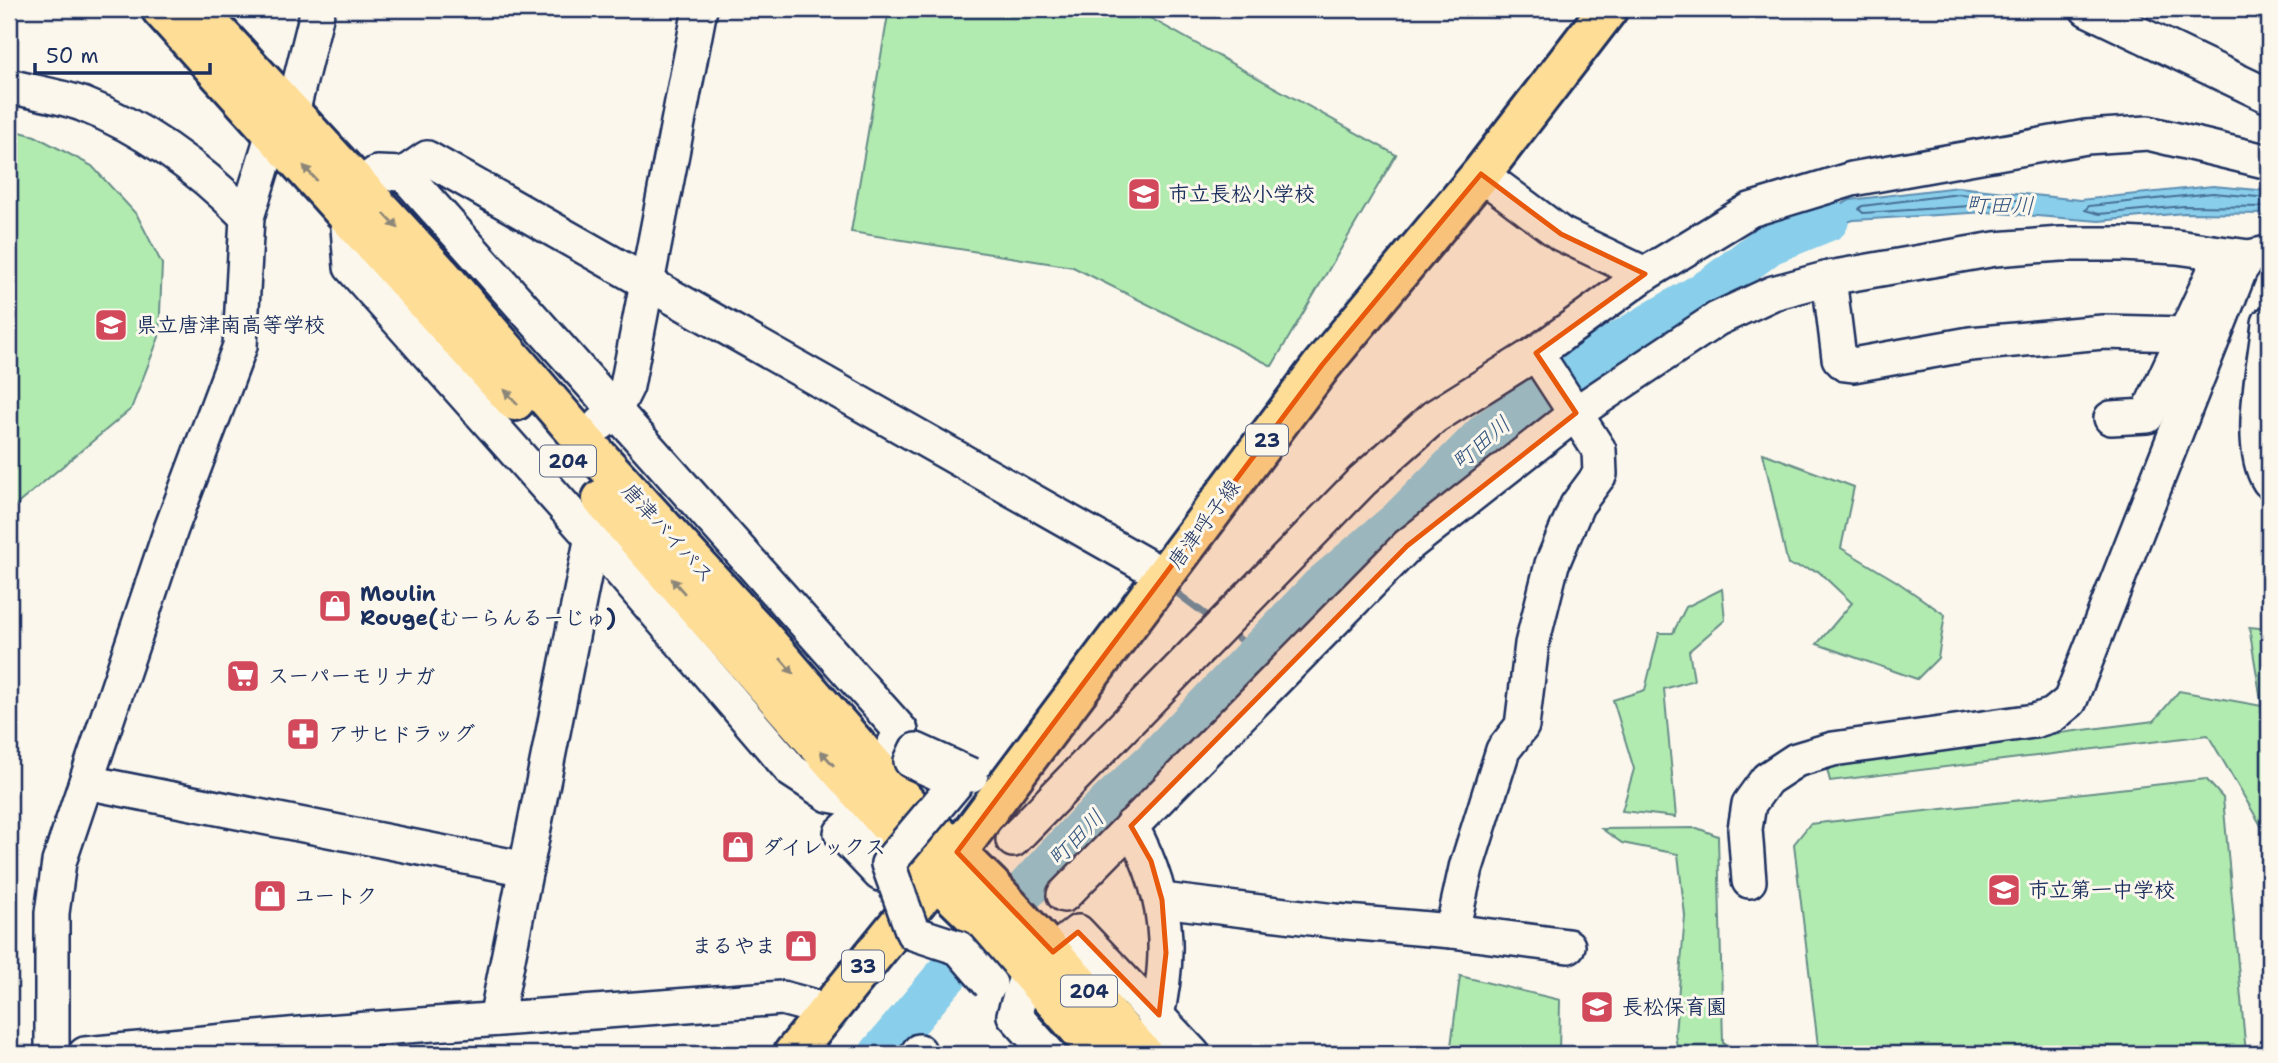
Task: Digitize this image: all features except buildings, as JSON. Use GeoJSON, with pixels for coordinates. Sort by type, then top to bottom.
{"type":"FeatureCollection","features":[{"type":"Feature","properties":{"kind":"main road","name":"唐津バイパス"},"geometry":{"type":"LineString","coordinates":[[160,9],[283,123],[353,200],[600,496],[946,865],[1031,951],[1145,1054]]}},
{"type":"Feature","properties":{"kind":"main road","name":"唐津バイパス"},"geometry":{"type":"LineString","coordinates":[[196,9],[283,123]]}},
{"type":"Feature","properties":{"kind":"main road","name":"唐津呼子線"},"geometry":{"type":"LineString","coordinates":[[946,865],[1322,365],[1481,174],[1608,9]]}},
{"type":"Feature","properties":{"kind":"main road","name":"唐津バイパス"},"geometry":{"type":"LineString","coordinates":[[353,200],[440,274],[583,440],[757,631],[873,787]]}},
{"type":"Feature","properties":{"kind":"main road","name":"33"},"geometry":{"type":"LineString","coordinates":[[793,1054],[946,865]]}},
{"type":"Feature","properties":{"kind":"main road","name":"唐津バイパス"},"geometry":{"type":"LineString","coordinates":[[1031,951],[1101,1054]]}},
{"type":"Feature","properties":{"kind":"street"},"geometry":{"type":"LineString","coordinates":[[52,1054],[52,913],[59,862],[171,529],[240,346],[247,217],[283,123],[318,9]]}},
{"type":"Feature","properties":{"kind":"street"},"geometry":{"type":"LineString","coordinates":[[583,440],[614,412],[627,386],[701,9]]}},
{"type":"Feature","properties":{"kind":"street"},"geometry":{"type":"LineString","coordinates":[[2087,9],[2269,96]]}},
{"type":"Feature","properties":{"kind":"street"},"geometry":{"type":"LineString","coordinates":[[9,86],[82,104],[153,141],[216,185],[247,217]]}},
{"type":"Feature","properties":{"kind":"street"},"geometry":{"type":"LineString","coordinates":[[1013,840],[1362,481],[1434,417],[1536,353],[1645,274],[1750,210],[1852,179],[2086,137],[2148,133],[2269,162]]}},
{"type":"Feature","properties":{"kind":"street"},"geometry":{"type":"LineString","coordinates":[[404,174],[901,731],[873,787],[829,795],[792,771],[592,537],[351,267],[353,200],[377,173],[404,174],[428,158],[646,293],[1165,576]]}},
{"type":"Feature","properties":{"kind":"street"},"geometry":{"type":"LineString","coordinates":[[1481,174],[1561,234],[1645,274]]}},
{"type":"Feature","properties":{"kind":"street"},"geometry":{"type":"LineString","coordinates":[[1064,895],[1407,546],[1576,413],[1717,319],[1773,293],[1829,278],[1994,249],[2061,244],[2177,247],[2247,254]]}},
{"type":"Feature","properties":{"kind":"street"},"geometry":{"type":"LineString","coordinates":[[2111,418],[2147,416],[2186,334],[2247,254]]}},
{"type":"Feature","properties":{"kind":"street"},"geometry":{"type":"LineString","coordinates":[[1749,881],[1745,829],[1749,804],[1767,779],[1797,760],[1833,749],[2034,721],[2053,715],[2070,701],[2247,254]]}},
{"type":"Feature","properties":{"kind":"street"},"geometry":{"type":"LineString","coordinates":[[1829,278],[1839,358],[1844,364],[1853,365],[1993,342],[2103,332],[2186,334]]}},
{"type":"Feature","properties":{"kind":"street"},"geometry":{"type":"LineString","coordinates":[[2269,323],[2264,408],[2258,442],[2262,470],[2269,481]]}},
{"type":"Feature","properties":{"kind":"street"},"geometry":{"type":"LineString","coordinates":[[1452,931],[1466,868],[1503,750],[1521,726],[1532,644],[1552,564],[1577,505],[1600,474],[1599,450],[1536,353]]}},
{"type":"Feature","properties":{"kind":"street"},"geometry":{"type":"LineString","coordinates":[[496,1019],[600,496]]}},
{"type":"Feature","properties":{"kind":"street"},"geometry":{"type":"LineString","coordinates":[[757,631],[787,603]]}},
{"type":"Feature","properties":{"kind":"street"},"geometry":{"type":"LineString","coordinates":[[971,775],[916,750],[911,761],[957,782],[884,869],[914,933],[959,948],[990,984]]}},
{"type":"Feature","properties":{"kind":"street"},"geometry":{"type":"LineString","coordinates":[[86,782],[526,869]]}},
{"type":"Feature","properties":{"kind":"street"},"geometry":{"type":"LineString","coordinates":[[1131,827],[1151,861],[1162,900],[1166,953],[1158,1015],[1145,1054]]}},
{"type":"Feature","properties":{"kind":"street"},"geometry":{"type":"LineString","coordinates":[[1162,900],[1568,946]]}},
{"type":"Feature","properties":{"kind":"street"},"geometry":{"type":"LineString","coordinates":[[1049,1054],[1014,1015],[1031,951],[1078,932],[1193,1054]]}},
{"type":"Feature","properties":{"kind":"street"},"geometry":{"type":"LineString","coordinates":[[85,1054],[782,998],[827,1010]]}},
{"type":"Feature","properties":{"kind":"highlighted area"},"geometry":{"type":"Polygon","coordinates":[[[1481,174],[1561,234],[1645,274],[1536,353],[1576,413],[1407,546],[1131,826],[1151,861],[1162,900],[1166,953],[1159,1015],[1078,932],[1053,952],[957,852],[1322,365],[1481,174]]]}},
{"type":"Feature","properties":{"kind":"green space","name":"市立長松小学校"},"geometry":{"type":"Polygon","coordinates":[[[889,9],[1134,9],[1396,155],[1272,366],[1073,267],[851,232],[889,9]]]}},
{"type":"Feature","properties":{"kind":"green space"},"geometry":{"type":"Polygon","coordinates":[[[9,129],[35,136],[92,166],[137,215],[162,264],[159,337],[131,409],[9,511],[9,129]]]}},
{"type":"Feature","properties":{"kind":"green space"},"geometry":{"type":"Polygon","coordinates":[[[1763,453],[1854,487],[1841,548],[1945,615],[1938,658],[1917,679],[1817,644],[1852,603],[1818,571],[1788,565],[1763,453]]]}},
{"type":"Feature","properties":{"kind":"green space"},"geometry":{"type":"Polygon","coordinates":[[[1722,589],[1725,620],[1689,651],[1694,680],[1664,689],[1676,817],[1622,811],[1634,769],[1613,700],[1645,690],[1659,633],[1673,633],[1686,607],[1722,589]]]}},
{"type":"Feature","properties":{"kind":"green space"},"geometry":{"type":"Polygon","coordinates":[[[2249,627],[2269,629],[2269,839],[2208,735],[1830,781],[1827,769],[1841,761],[2154,721],[2179,691],[2262,706],[2249,627]]]}},
{"type":"Feature","properties":{"kind":"green space","name":"市立第一中学校"},"geometry":{"type":"Polygon","coordinates":[[[2206,779],[2223,798],[2246,1054],[1819,1054],[1794,844],[1810,824],[2206,779]]]}},
{"type":"Feature","properties":{"kind":"green space"},"geometry":{"type":"Polygon","coordinates":[[[1697,828],[1718,836],[1723,1043],[1748,1054],[1678,1054],[1675,1034],[1685,916],[1678,854],[1622,843],[1602,829],[1697,828]]]}},
{"type":"Feature","properties":{"kind":"green space"},"geometry":{"type":"Polygon","coordinates":[[[1460,976],[1560,1000],[1559,1054],[1450,1054],[1460,976]]]}},
{"type":"Feature","properties":{"kind":"water"},"geometry":{"type":"Polygon","coordinates":[[[2213,186],[2269,191],[2269,214],[2184,213],[2099,221],[1987,212],[1854,220],[1768,243],[1850,200],[1958,187],[2080,200],[2213,186]]]}},
{"type":"Feature","properties":{"kind":"waterway","name":"町田川"},"geometry":{"type":"LineString","coordinates":[[880,1054],[942,980],[1085,826],[1154,761],[1321,587],[1399,521],[1487,432],[1603,352],[1713,287],[1769,244],[1828,220]]}},
{"type":"Feature","properties":{"kind":"waterway"},"geometry":{"type":"LineString","coordinates":[[1177,593],[1213,620]]}},
{"type":"Feature","properties":{"kind":"waterway"},"geometry":{"type":"LineString","coordinates":[[1230,632],[1258,653]]}},
{"type":"Feature","properties":{"kind":"waterway"},"geometry":{"type":"LineString","coordinates":[[263,1053],[292,1054]]}},
{"type":"Feature","properties":{"kind":"place","name":"市立長松小学校"},"geometry":{"type":"Point","coordinates":[1144,194]}},
{"type":"Feature","properties":{"kind":"place","name":"県立唐津南高等学校"},"geometry":{"type":"Point","coordinates":[111,325]}},
{"type":"Feature","properties":{"kind":"place","name":"Moulin Rouge(むーらんるーじゅ)"},"geometry":{"type":"Point","coordinates":[335,606]}},
{"type":"Feature","properties":{"kind":"place","name":"スーパーモリナガ"},"geometry":{"type":"Point","coordinates":[243,676]}},
{"type":"Feature","properties":{"kind":"place","name":"アサヒドラッグ"},"geometry":{"type":"Point","coordinates":[303,734]}},
{"type":"Feature","properties":{"kind":"place","name":"ダイレックス"},"geometry":{"type":"Point","coordinates":[738,847]}},
{"type":"Feature","properties":{"kind":"place","name":"市立第一中学校"},"geometry":{"type":"Point","coordinates":[2004,890]}},
{"type":"Feature","properties":{"kind":"place","name":"ユートク"},"geometry":{"type":"Point","coordinates":[270,896]}},
{"type":"Feature","properties":{"kind":"place","name":"まるやま"},"geometry":{"type":"Point","coordinates":[801,946]}},
{"type":"Feature","properties":{"kind":"place","name":"長松保育園"},"geometry":{"type":"Point","coordinates":[1597,1007]}}]}
